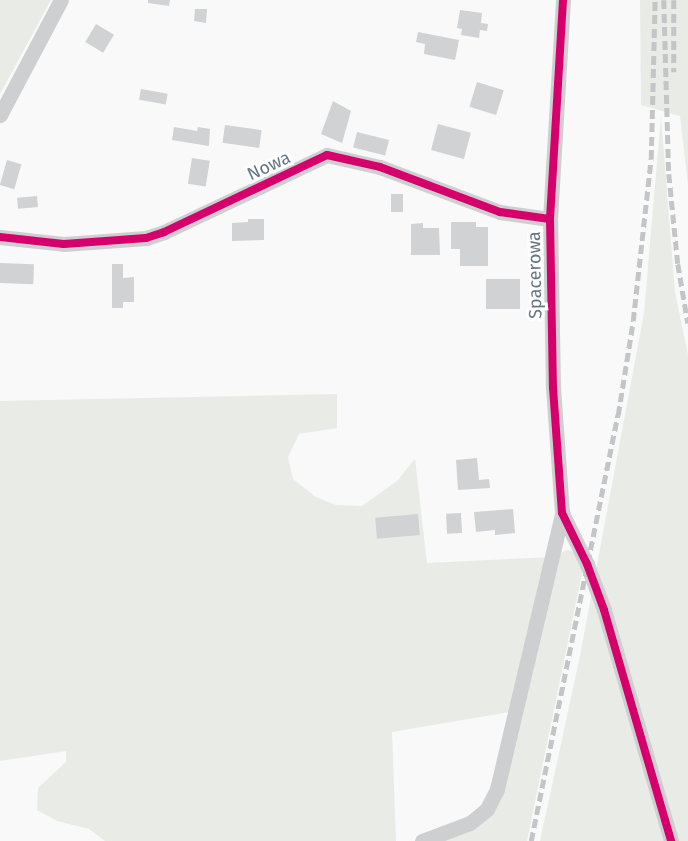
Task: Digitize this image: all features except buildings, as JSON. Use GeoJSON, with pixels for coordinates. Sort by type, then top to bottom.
{"type":"FeatureCollection","features":[{"type":"Feature","properties":{"kind":"street"},"geometry":{"type":"LineString","coordinates":[[0,115],[61,0]]}},
{"type":"Feature","properties":{"kind":"street","name":"Spacerowa"},"geometry":{"type":"LineString","coordinates":[[422,841],[470,823],[487,808],[497,789],[562,513],[551,358],[549,219],[563,0]]}},
{"type":"Feature","properties":{"kind":"street","name":"Nowa"},"geometry":{"type":"LineString","coordinates":[[0,237],[64,243],[146,238],[164,232],[327,155],[380,167],[500,212],[549,219]]}},
{"type":"Feature","properties":{"kind":"street"},"geometry":{"type":"LineString","coordinates":[[562,513],[587,564],[604,610],[671,841]]}},
{"type":"Feature","properties":{"kind":"shaded area"},"geometry":{"type":"Polygon","coordinates":[[[0,0],[51,0],[0,94],[0,0]]]}},
{"type":"Feature","properties":{"kind":"shaded area"},"geometry":{"type":"Polygon","coordinates":[[[640,0],[688,0],[688,185],[680,116],[641,105],[640,0]]]}},
{"type":"Feature","properties":{"kind":"shaded area"},"geometry":{"type":"Polygon","coordinates":[[[661,116],[675,292],[688,355],[688,841],[540,841],[580,656],[644,313],[661,116]]]}},
{"type":"Feature","properties":{"kind":"shaded area"},"geometry":{"type":"Polygon","coordinates":[[[337,394],[337,428],[299,434],[288,457],[293,479],[316,497],[336,505],[362,506],[397,481],[415,459],[427,563],[552,557],[516,711],[392,732],[396,841],[105,841],[89,829],[57,821],[37,810],[38,788],[66,762],[66,751],[0,761],[0,401],[337,394]]]}},
{"type":"Feature","properties":{"kind":"shaded area"},"geometry":{"type":"Polygon","coordinates":[[[566,550],[573,551],[583,568],[527,841],[422,841],[470,823],[497,789],[561,553],[566,550]]]}},
{"type":"Feature","properties":{"kind":"railway"},"geometry":{"type":"LineString","coordinates":[[531,841],[618,415],[633,321],[651,159],[655,0]]}},
{"type":"Feature","properties":{"kind":"railway"},"geometry":{"type":"LineString","coordinates":[[664,0],[669,174],[678,264],[688,323]]}},
{"type":"Feature","properties":{"kind":"railway"},"geometry":{"type":"LineString","coordinates":[[674,0],[674,72]]}},
{"type":"Feature","properties":{"kind":"cycle path"},"geometry":{"type":"LineString","coordinates":[[563,0],[550,219],[553,388],[562,513],[587,564],[604,610],[671,841]]}},
{"type":"Feature","properties":{"kind":"cycle path"},"geometry":{"type":"LineString","coordinates":[[0,237],[64,244],[146,238],[164,232],[327,155],[380,167],[500,212],[550,219]]}}]}
